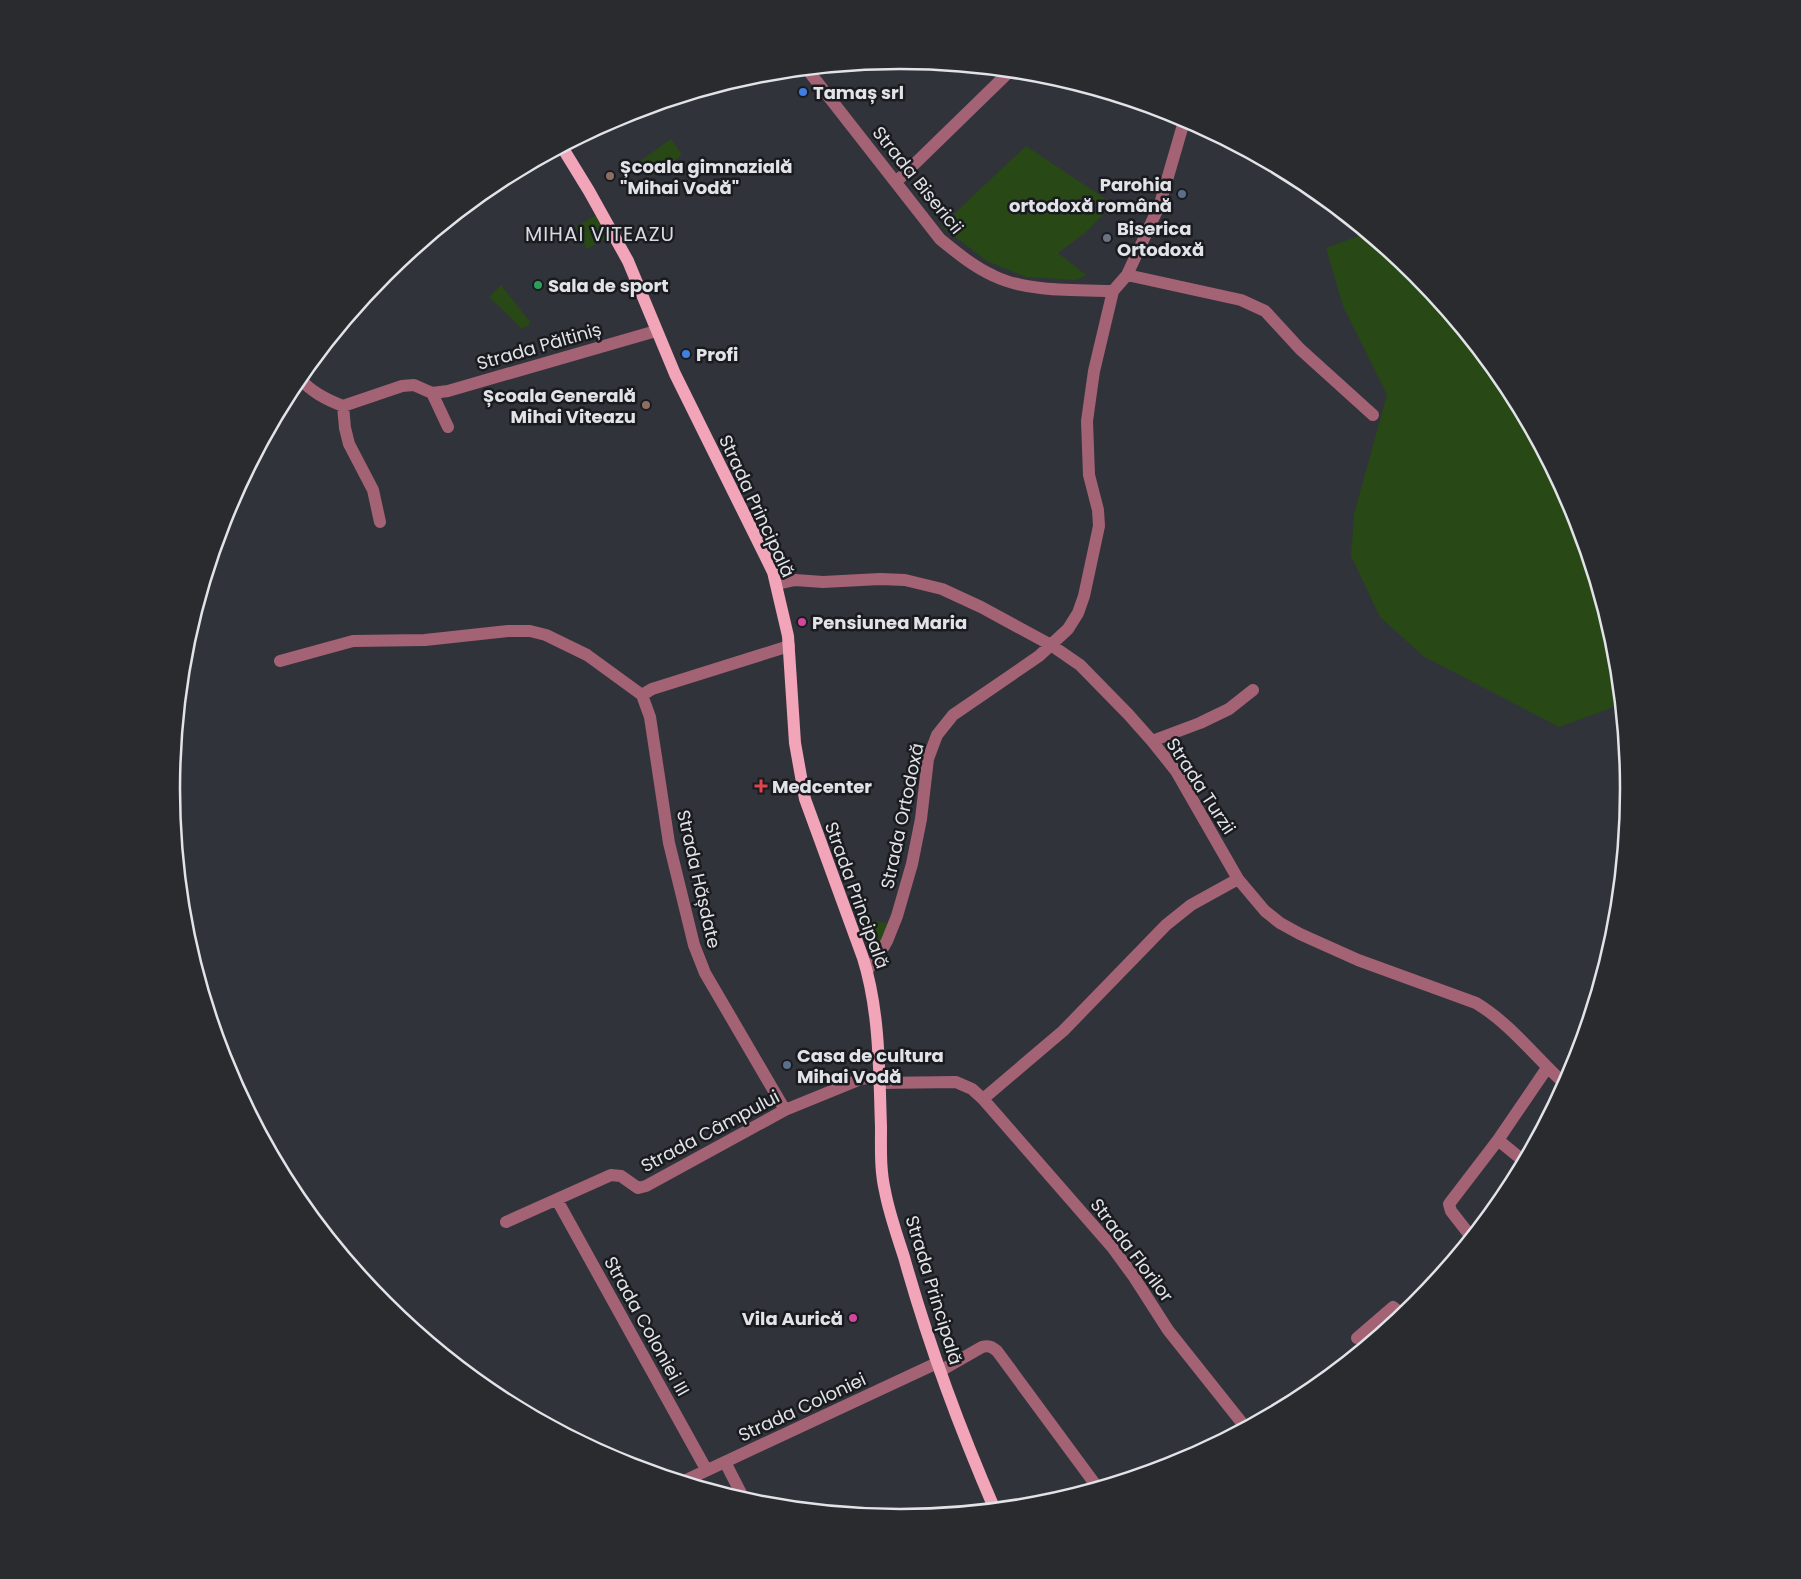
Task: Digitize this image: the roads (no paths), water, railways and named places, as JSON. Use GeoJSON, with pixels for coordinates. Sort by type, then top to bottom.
{"type":"FeatureCollection","features":[{"type":"Feature","properties":{"kind":"main road","name":"Strada Principală"},"geometry":{"type":"LineString","coordinates":[[565,152],[628,261],[675,374],[771,568],[777,584],[790,646],[795,743],[804,799],[867,970],[873,1000],[879,1079],[882,1171],[885,1192],[913,1289],[939,1367],[993,1504]]}},
{"type":"Feature","properties":{"kind":"street","name":"Strada Bisericii"},"geometry":{"type":"LineString","coordinates":[[810,75],[940,239],[965,259],[994,277],[1015,284],[1059,290],[1113,291]]}},
{"type":"Feature","properties":{"kind":"street"},"geometry":{"type":"LineString","coordinates":[[896,182],[1004,77]]}},
{"type":"Feature","properties":{"kind":"street","name":"Strada Ortodoxă"},"geometry":{"type":"LineString","coordinates":[[867,970],[883,948],[897,916],[912,864],[921,819],[928,759],[937,735],[953,715],[1051,646],[1068,629],[1078,613],[1084,596],[1099,526],[1098,510],[1089,475],[1087,420],[1094,371],[1113,291],[1127,275],[1160,204],[1182,127]]}},
{"type":"Feature","properties":{"kind":"street"},"geometry":{"type":"LineString","coordinates":[[1127,275],[1254,304],[1265,311],[1300,349],[1373,415]]}},
{"type":"Feature","properties":{"kind":"street","name":"Strada Păltiniș"},"geometry":{"type":"LineString","coordinates":[[343,406],[402,386],[414,385],[432,393],[448,391],[656,331]]}},
{"type":"Feature","properties":{"kind":"street"},"geometry":{"type":"LineString","coordinates":[[305,384],[325,399],[343,406],[345,428],[350,444],[374,490],[380,522]]}},
{"type":"Feature","properties":{"kind":"street"},"geometry":{"type":"LineString","coordinates":[[432,393],[448,427]]}},
{"type":"Feature","properties":{"kind":"street","name":"Strada Turzii"},"geometry":{"type":"LineString","coordinates":[[777,584],[795,580],[823,582],[880,579],[905,580],[942,589],[981,607],[1051,646],[1080,665],[1152,741],[1176,771],[1238,879],[1265,911],[1280,923],[1300,934],[1358,960],[1476,1003],[1505,1023],[1560,1079]]}},
{"type":"Feature","properties":{"kind":"street"},"geometry":{"type":"LineString","coordinates":[[280,661],[353,641],[425,640],[508,631],[530,631],[546,635],[587,655],[642,695],[652,689],[790,646]]}},
{"type":"Feature","properties":{"kind":"street"},"geometry":{"type":"LineString","coordinates":[[1152,741],[1200,723],[1229,709],[1254,690]]}},
{"type":"Feature","properties":{"kind":"street","name":"Strada Hășdate"},"geometry":{"type":"LineString","coordinates":[[642,695],[650,717],[669,843],[694,945],[705,973],[786,1110]]}},
{"type":"Feature","properties":{"kind":"street"},"geometry":{"type":"LineString","coordinates":[[983,1099],[1062,1031],[1166,925],[1191,905],[1238,879]]}},
{"type":"Feature","properties":{"kind":"street"},"geometry":{"type":"LineString","coordinates":[[1468,1233],[1451,1212],[1449,1204],[1498,1140],[1547,1068]]}},
{"type":"Feature","properties":{"kind":"street","name":"Strada Câmpului"},"geometry":{"type":"LineString","coordinates":[[506,1222],[611,1176],[621,1176],[638,1188],[646,1186],[786,1110],[861,1079],[879,1079]]}},
{"type":"Feature","properties":{"kind":"street","name":"Strada Florilor"},"geometry":{"type":"LineString","coordinates":[[879,1079],[956,1082],[972,1090],[983,1099],[1112,1247],[1168,1330],[1243,1424]]}},
{"type":"Feature","properties":{"kind":"street"},"geometry":{"type":"LineString","coordinates":[[1498,1140],[1520,1158]]}},
{"type":"Feature","properties":{"kind":"street","name":"Strada Coloniei III"},"geometry":{"type":"LineString","coordinates":[[556,1200],[706,1469]]}},
{"type":"Feature","properties":{"kind":"street"},"geometry":{"type":"LineString","coordinates":[[1358,1338],[1393,1307],[1398,1311]]}},
{"type":"Feature","properties":{"kind":"street","name":"Strada Coloniei"},"geometry":{"type":"LineString","coordinates":[[689,1478],[982,1346],[992,1347],[997,1351],[1095,1484]]}},
{"type":"Feature","properties":{"kind":"street"},"geometry":{"type":"LineString","coordinates":[[725,1462],[740,1492]]}},
{"type":"Feature","properties":{"kind":"place","name":"Tamaș srl"},"geometry":{"type":"Point","coordinates":[803,92]}},
{"type":"Feature","properties":{"kind":"place","name":"Școala gimnazială \"Mihai Vodă\""},"geometry":{"type":"Point","coordinates":[610,176]}},
{"type":"Feature","properties":{"kind":"place","name":"Parohia ortodoxă română"},"geometry":{"type":"Point","coordinates":[1182,194]}},
{"type":"Feature","properties":{"kind":"place","name":"Biserica Ortodoxă"},"geometry":{"type":"Point","coordinates":[1107,238]}},
{"type":"Feature","properties":{"kind":"place","name":"Sala de sport"},"geometry":{"type":"Point","coordinates":[538,285]}},
{"type":"Feature","properties":{"kind":"place","name":"Profi"},"geometry":{"type":"Point","coordinates":[686,354]}},
{"type":"Feature","properties":{"kind":"place","name":"Școala Generală Mihai Viteazu"},"geometry":{"type":"Point","coordinates":[646,405]}},
{"type":"Feature","properties":{"kind":"place","name":"Pensiunea Maria"},"geometry":{"type":"Point","coordinates":[802,622]}},
{"type":"Feature","properties":{"kind":"place","name":"Medcenter"},"geometry":{"type":"Point","coordinates":[761,786]}},
{"type":"Feature","properties":{"kind":"place","name":"Casa de cultura Mihai Vodă"},"geometry":{"type":"Point","coordinates":[787,1065]}},
{"type":"Feature","properties":{"kind":"place","name":"Vila Aurică"},"geometry":{"type":"Point","coordinates":[853,1318]}},
{"type":"Feature","properties":{"kind":"district","name":"MIHAI VITEAZU"},"geometry":{"type":"Point","coordinates":[600,234]}}]}
